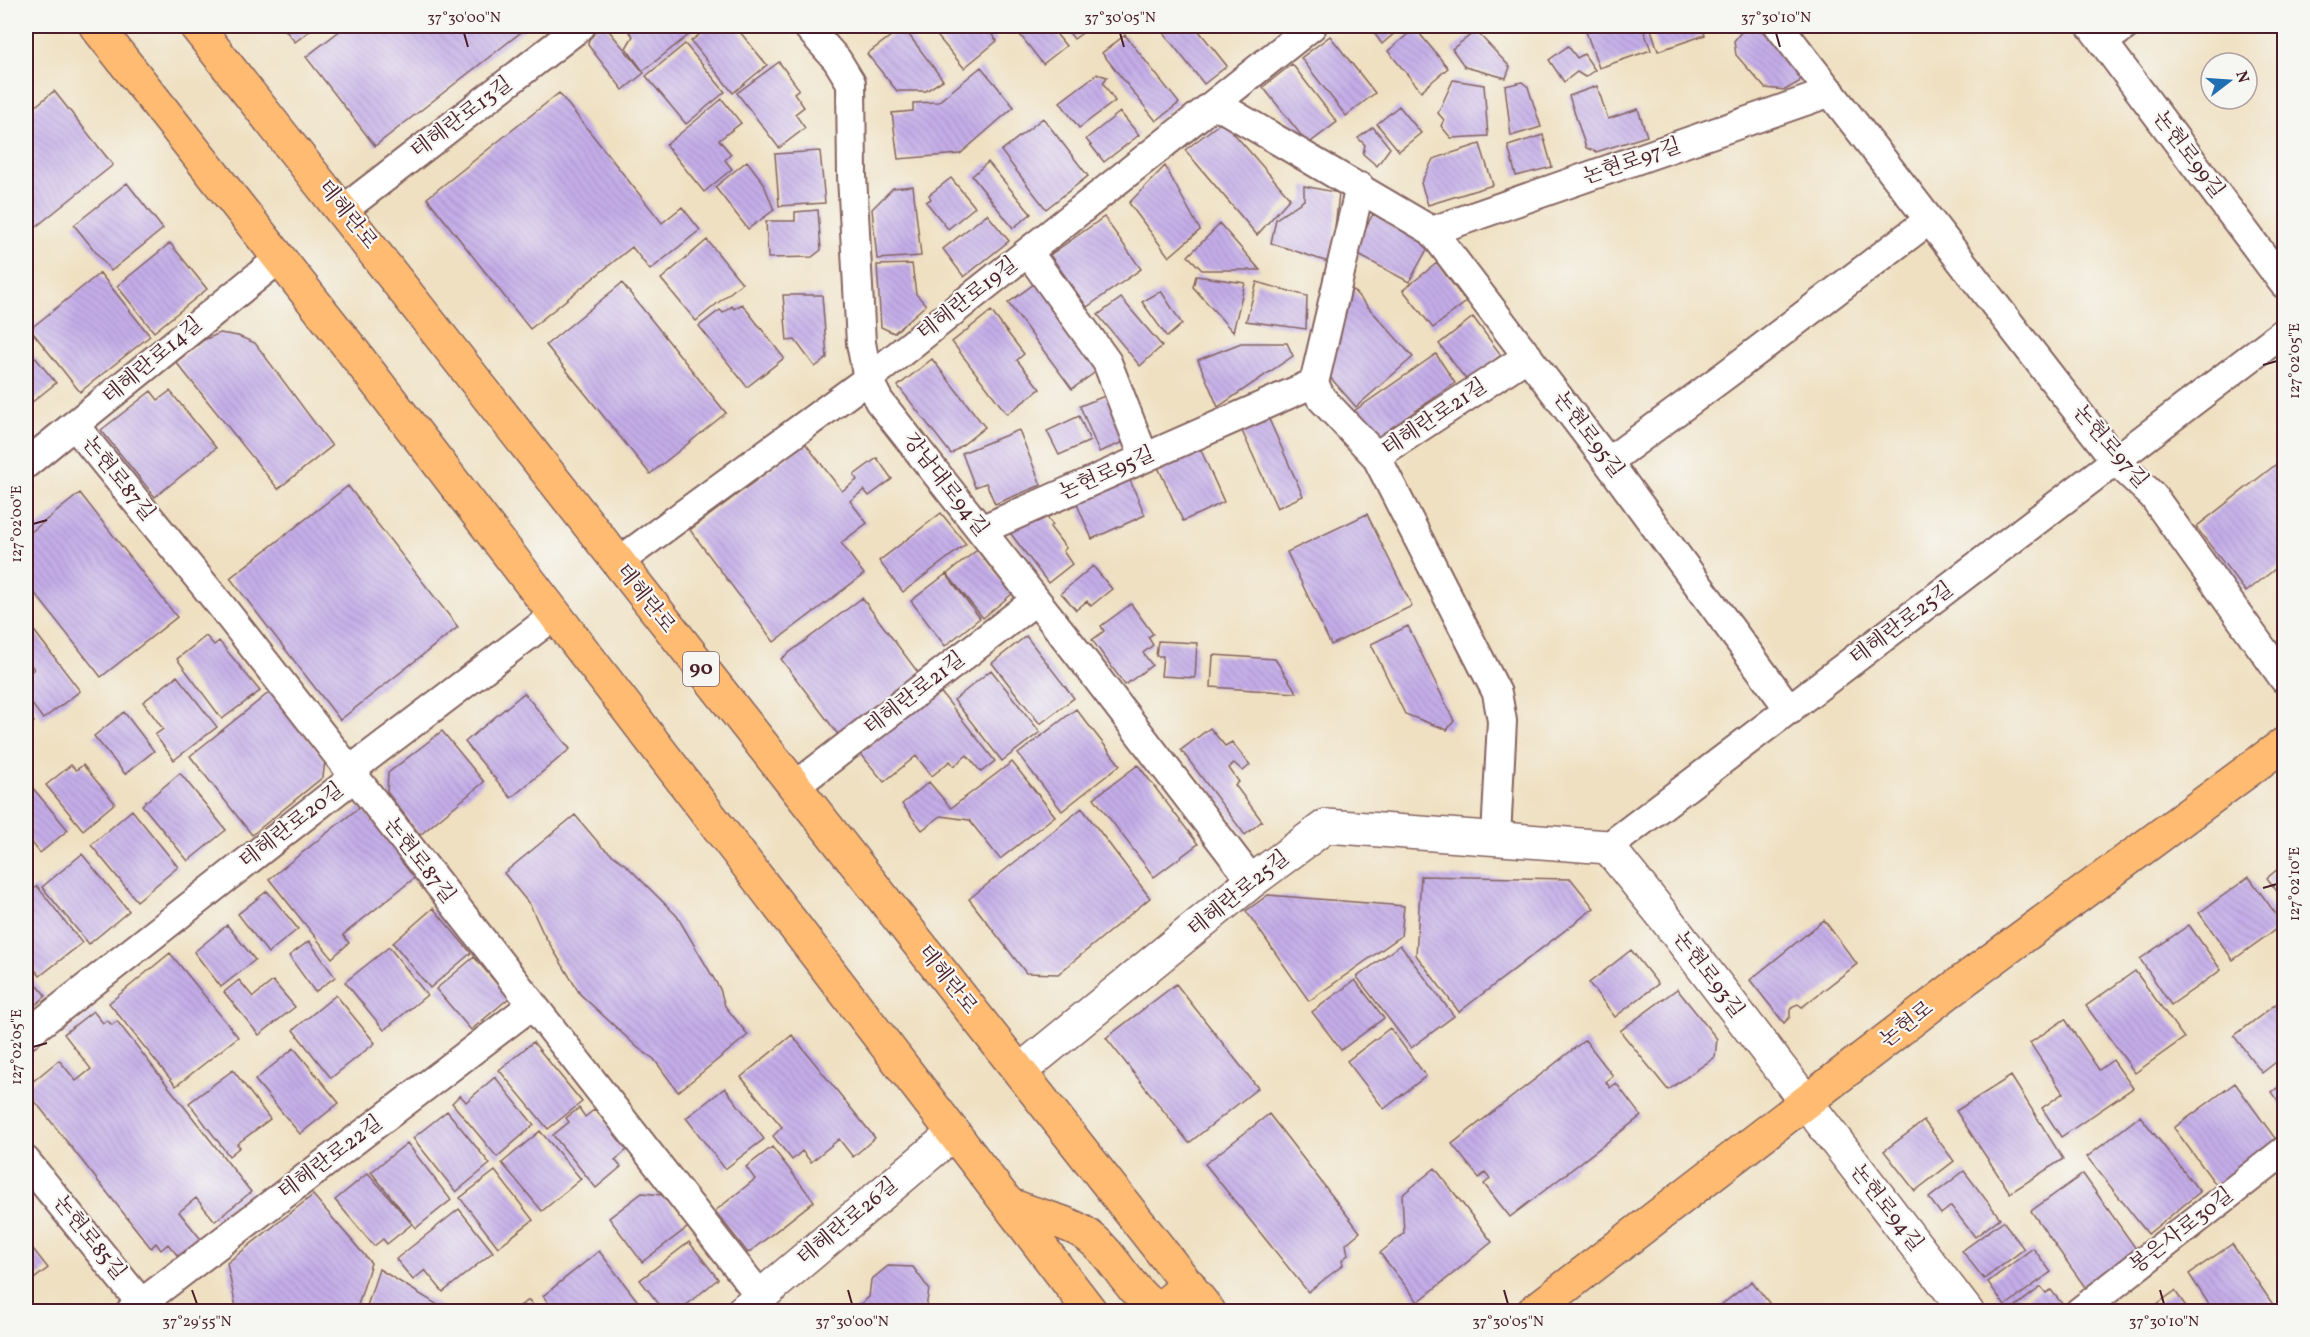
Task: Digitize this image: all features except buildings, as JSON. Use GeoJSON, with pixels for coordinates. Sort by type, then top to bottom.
{"type":"FeatureCollection","features":[{"type":"Feature","properties":{"kind":"main road"},"geometry":{"type":"LineString","coordinates":[[96,26],[280,258],[1091,1311]]}},
{"type":"Feature","properties":{"kind":"main road","name":"테헤란로"},"geometry":{"type":"LineString","coordinates":[[196,26],[343,210],[617,563],[1209,1311]]}},
{"type":"Feature","properties":{"kind":"main road","name":"논현로"},"geometry":{"type":"LineString","coordinates":[[1533,1311],[1806,1104],[1959,984],[2284,744]]}},
{"type":"Feature","properties":{"kind":"main road"},"geometry":{"type":"LineString","coordinates":[[1011,1205],[1030,1215],[1063,1222],[1086,1234],[1108,1255],[1137,1293],[1151,1305],[1164,1305],[1189,1286]]}},
{"type":"Feature","properties":{"kind":"street","name":"테헤란로13길"},"geometry":{"type":"LineString","coordinates":[[343,210],[581,26]]}},
{"type":"Feature","properties":{"kind":"street","name":"강남대로94길"},"geometry":{"type":"LineString","coordinates":[[807,26],[837,60],[851,83],[861,343],[868,379],[879,401],[1036,600],[1252,881]]}},
{"type":"Feature","properties":{"kind":"street","name":"테헤란로19길"},"geometry":{"type":"LineString","coordinates":[[617,563],[868,379],[1312,26]]}},
{"type":"Feature","properties":{"kind":"street","name":"논현로97길"},"geometry":{"type":"LineString","coordinates":[[1779,26],[2116,461],[2152,496],[2284,679]]}},
{"type":"Feature","properties":{"kind":"street","name":"논현로99길"},"geometry":{"type":"LineString","coordinates":[[2106,31],[2284,284]]}},
{"type":"Feature","properties":{"kind":"street","name":"논현로97길"},"geometry":{"type":"LineString","coordinates":[[1432,231],[1831,92]]}},
{"type":"Feature","properties":{"kind":"street","name":"논현로95길"},"geometry":{"type":"LineString","coordinates":[[1216,104],[1432,231],[1608,462],[1790,710]]}},
{"type":"Feature","properties":{"kind":"street"},"geometry":{"type":"LineString","coordinates":[[1360,188],[1314,382],[1321,398],[1376,456]]}},
{"type":"Feature","properties":{"kind":"street"},"geometry":{"type":"LineString","coordinates":[[1608,462],[1728,374],[1929,220]]}},
{"type":"Feature","properties":{"kind":"street"},"geometry":{"type":"LineString","coordinates":[[1028,252],[1107,362],[1144,457]]}},
{"type":"Feature","properties":{"kind":"street","name":"테헤란로14길"},"geometry":{"type":"LineString","coordinates":[[26,464],[280,258]]}},
{"type":"Feature","properties":{"kind":"street","name":"테헤란로25길"},"geometry":{"type":"LineString","coordinates":[[1020,1071],[1252,881],[1326,826],[1608,847],[2284,332]]}},
{"type":"Feature","properties":{"kind":"street","name":"테헤란로21길"},"geometry":{"type":"LineString","coordinates":[[1496,837],[1502,721],[1497,693],[1376,456],[1528,356]]}},
{"type":"Feature","properties":{"kind":"street","name":"논현로95길"},"geometry":{"type":"LineString","coordinates":[[981,530],[1314,382]]}},
{"type":"Feature","properties":{"kind":"street","name":"논현로87길"},"geometry":{"type":"LineString","coordinates":[[75,426],[222,608],[532,1005],[751,1304]]}},
{"type":"Feature","properties":{"kind":"street","name":"테헤란로21길"},"geometry":{"type":"LineString","coordinates":[[795,787],[1036,600]]}},
{"type":"Feature","properties":{"kind":"street","name":"테헤란로20길"},"geometry":{"type":"LineString","coordinates":[[26,1035],[353,778],[360,763],[555,615]]}},
{"type":"Feature","properties":{"kind":"street","name":"논현로93길"},"geometry":{"type":"LineString","coordinates":[[1608,847],[1665,918],[1806,1104]]}},
{"type":"Feature","properties":{"kind":"street","name":"테헤란로22길"},"geometry":{"type":"LineString","coordinates":[[142,1308],[532,1005]]}},
{"type":"Feature","properties":{"kind":"street","name":"논현로94길"},"geometry":{"type":"LineString","coordinates":[[1806,1104],[1967,1311]]}},
{"type":"Feature","properties":{"kind":"street","name":"테헤란로26길"},"geometry":{"type":"LineString","coordinates":[[751,1304],[954,1133]]}},
{"type":"Feature","properties":{"kind":"street","name":"봉은사로30길"},"geometry":{"type":"LineString","coordinates":[[2079,1311],[2284,1151]]}},
{"type":"Feature","properties":{"kind":"street","name":"논현로85길"},"geometry":{"type":"LineString","coordinates":[[26,1161],[142,1308]]}}]}
